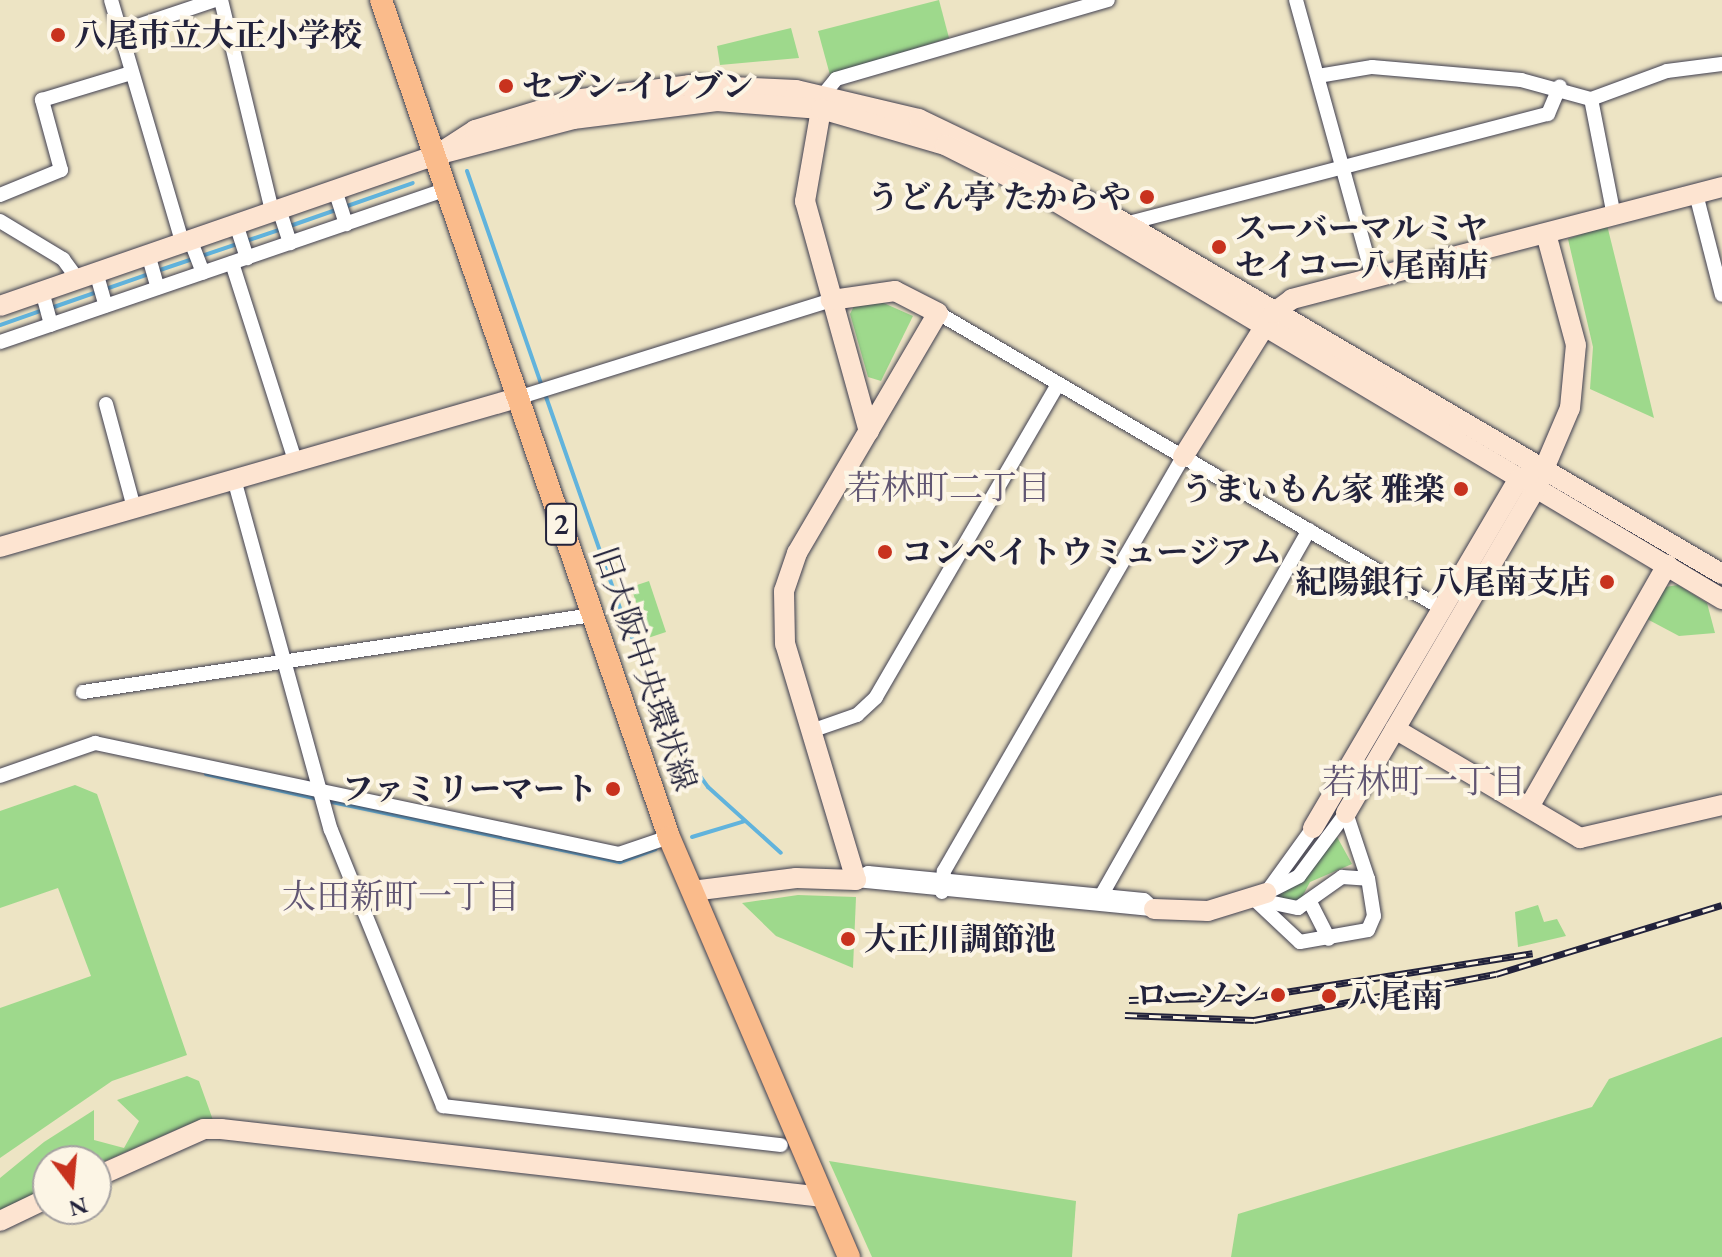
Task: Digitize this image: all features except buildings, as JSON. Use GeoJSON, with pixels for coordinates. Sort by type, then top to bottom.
{"type":"FeatureCollection","features":[{"type":"Feature","properties":{"kind":"main road","name":"旧大阪中央環状線"},"geometry":{"type":"LineString","coordinates":[[381,0],[669,837],[849,1257]]}},
{"type":"Feature","properties":{"kind":"street"},"geometry":{"type":"LineString","coordinates":[[111,0],[131,73],[189,244],[203,273]]}},
{"type":"Feature","properties":{"kind":"street"},"geometry":{"type":"LineString","coordinates":[[120,32],[215,0]]}},
{"type":"Feature","properties":{"kind":"street"},"geometry":{"type":"LineString","coordinates":[[221,0],[278,214],[290,243]]}},
{"type":"Feature","properties":{"kind":"street"},"geometry":{"type":"LineString","coordinates":[[869,431],[805,201],[822,102],[836,79],[1108,0]]}},
{"type":"Feature","properties":{"kind":"street"},"geometry":{"type":"LineString","coordinates":[[1296,0],[1345,166],[1373,277]]}},
{"type":"Feature","properties":{"kind":"street"},"geometry":{"type":"LineString","coordinates":[[1318,76],[1372,67],[1560,86],[1591,99],[1667,71],[1722,64]]}},
{"type":"Feature","properties":{"kind":"street"},"geometry":{"type":"LineString","coordinates":[[0,195],[61,170],[42,100],[131,73]]}},
{"type":"Feature","properties":{"kind":"street"},"geometry":{"type":"LineString","coordinates":[[0,306],[43,297],[189,244],[337,196],[436,155],[475,130],[574,100],[689,85],[822,102],[974,141],[1125,224],[1270,319],[1722,599]]}},
{"type":"Feature","properties":{"kind":"street"},"geometry":{"type":"LineString","coordinates":[[1125,224],[1548,114],[1560,86]]}},
{"type":"Feature","properties":{"kind":"street"},"geometry":{"type":"LineString","coordinates":[[1591,99],[1614,216]]}},
{"type":"Feature","properties":{"kind":"street"},"geometry":{"type":"LineString","coordinates":[[822,102],[991,166],[1270,319]]}},
{"type":"Feature","properties":{"kind":"street"},"geometry":{"type":"LineString","coordinates":[[943,887],[1183,457],[1270,319],[1292,299],[1722,187]]}},
{"type":"Feature","properties":{"kind":"street"},"geometry":{"type":"LineString","coordinates":[[0,341],[447,189]]}},
{"type":"Feature","properties":{"kind":"street"},"geometry":{"type":"LineString","coordinates":[[1696,194],[1722,295]]}},
{"type":"Feature","properties":{"kind":"street"},"geometry":{"type":"LineString","coordinates":[[337,196],[346,224]]}},
{"type":"Feature","properties":{"kind":"street"},"geometry":{"type":"LineString","coordinates":[[0,221],[91,278],[106,306]]}},
{"type":"Feature","properties":{"kind":"street"},"geometry":{"type":"LineString","coordinates":[[238,230],[247,258]]}},
{"type":"Feature","properties":{"kind":"street"},"geometry":{"type":"LineString","coordinates":[[692,891],[796,878],[856,880],[868,873],[943,887],[1154,909],[1208,911],[1260,896],[1299,876],[1346,813],[1395,729],[1570,408],[1578,368],[1546,234]]}},
{"type":"Feature","properties":{"kind":"street"},"geometry":{"type":"LineString","coordinates":[[150,260],[158,288]]}},
{"type":"Feature","properties":{"kind":"street"},"geometry":{"type":"LineString","coordinates":[[232,263],[295,461]]}},
{"type":"Feature","properties":{"kind":"street"},"geometry":{"type":"LineString","coordinates":[[0,547],[517,398],[831,300],[885,290],[938,313],[1441,608]]}},
{"type":"Feature","properties":{"kind":"street"},"geometry":{"type":"LineString","coordinates":[[43,297],[51,325]]}},
{"type":"Feature","properties":{"kind":"street"},"geometry":{"type":"LineString","coordinates":[[856,880],[785,644],[784,591],[797,553],[938,313]]}},
{"type":"Feature","properties":{"kind":"street"},"geometry":{"type":"LineString","coordinates":[[811,731],[857,715],[876,697],[1058,384]]}},
{"type":"Feature","properties":{"kind":"street"},"geometry":{"type":"LineString","coordinates":[[106,404],[134,508]]}},
{"type":"Feature","properties":{"kind":"street"},"geometry":{"type":"LineString","coordinates":[[234,479],[323,798],[443,1106],[781,1145]]}},
{"type":"Feature","properties":{"kind":"street"},"geometry":{"type":"LineString","coordinates":[[1530,480],[1722,574]]}},
{"type":"Feature","properties":{"kind":"street"},"geometry":{"type":"LineString","coordinates":[[1260,896],[1313,828],[1441,608],[1530,480]]}},
{"type":"Feature","properties":{"kind":"street"},"geometry":{"type":"LineString","coordinates":[[1101,896],[1309,530]]}},
{"type":"Feature","properties":{"kind":"street"},"geometry":{"type":"LineString","coordinates":[[1529,807],[1667,565]]}},
{"type":"Feature","properties":{"kind":"street"},"geometry":{"type":"LineString","coordinates":[[83,692],[592,615]]}},
{"type":"Feature","properties":{"kind":"street"},"geometry":{"type":"LineString","coordinates":[[1395,729],[1580,838],[1598,838],[1722,805]]}},
{"type":"Feature","properties":{"kind":"street"},"geometry":{"type":"LineString","coordinates":[[0,776],[95,743],[323,798],[619,854],[669,837]]}},
{"type":"Feature","properties":{"kind":"street"},"geometry":{"type":"LineString","coordinates":[[1260,896],[1300,942],[1368,930],[1374,916],[1368,879],[1346,813]]}},
{"type":"Feature","properties":{"kind":"street"},"geometry":{"type":"LineString","coordinates":[[1260,896],[1284,908],[1311,904],[1342,877],[1368,879]]}},
{"type":"Feature","properties":{"kind":"street"},"geometry":{"type":"LineString","coordinates":[[943,887],[1144,900],[1154,909]]}},
{"type":"Feature","properties":{"kind":"street"},"geometry":{"type":"LineString","coordinates":[[1311,904],[1329,939]]}},
{"type":"Feature","properties":{"kind":"street"},"geometry":{"type":"LineString","coordinates":[[112,1170],[204,1129],[221,1129],[823,1197]]}},
{"type":"Feature","properties":{"kind":"street"},"geometry":{"type":"LineString","coordinates":[[0,1221],[32,1206]]}},
{"type":"Feature","properties":{"kind":"green space"},"geometry":{"type":"Polygon","coordinates":[[[939,0],[949,38],[830,75],[818,31],[939,0]]]}},
{"type":"Feature","properties":{"kind":"green space"},"geometry":{"type":"Polygon","coordinates":[[[791,28],[799,58],[720,65],[717,46],[791,28]]]}},
{"type":"Feature","properties":{"kind":"green space"},"geometry":{"type":"Polygon","coordinates":[[[1607,225],[1654,418],[1590,389],[1593,347],[1568,239],[1607,225]]]}},
{"type":"Feature","properties":{"kind":"green space"},"geometry":{"type":"Polygon","coordinates":[[[879,301],[913,316],[881,381],[868,377],[850,314],[855,304],[879,301]]]}},
{"type":"Feature","properties":{"kind":"green space"},"geometry":{"type":"Polygon","coordinates":[[[649,581],[666,632],[648,638],[631,587],[649,581]]]}},
{"type":"Feature","properties":{"kind":"green space"},"geometry":{"type":"Polygon","coordinates":[[[1678,585],[1707,603],[1715,633],[1679,636],[1647,619],[1665,587],[1678,585]]]}},
{"type":"Feature","properties":{"kind":"green space"},"geometry":{"type":"Polygon","coordinates":[[[75,785],[97,794],[187,1055],[112,1081],[0,1158],[0,1008],[91,976],[58,888],[0,908],[0,811],[75,785]]]}},
{"type":"Feature","properties":{"kind":"green space"},"geometry":{"type":"Polygon","coordinates":[[[1336,835],[1352,864],[1310,882],[1300,901],[1276,898],[1336,835]]]}},
{"type":"Feature","properties":{"kind":"green space"},"geometry":{"type":"Polygon","coordinates":[[[798,895],[856,897],[853,968],[776,936],[742,903],[798,895]]]}},
{"type":"Feature","properties":{"kind":"green space"},"geometry":{"type":"Polygon","coordinates":[[[1538,905],[1544,922],[1557,919],[1566,936],[1518,947],[1515,912],[1538,905]]]}},
{"type":"Feature","properties":{"kind":"green space"},"geometry":{"type":"Polygon","coordinates":[[[1722,1037],[1722,1257],[1231,1257],[1238,1214],[1592,1107],[1609,1079],[1722,1037]]]}},
{"type":"Feature","properties":{"kind":"green space"},"geometry":{"type":"Polygon","coordinates":[[[187,1076],[199,1081],[214,1123],[187,1125],[112,1158],[112,1145],[40,1145],[94,1110],[94,1140],[124,1148],[139,1121],[117,1100],[187,1076]]]}},
{"type":"Feature","properties":{"kind":"green space"},"geometry":{"type":"Polygon","coordinates":[[[32,1152],[32,1196],[0,1212],[0,1178],[32,1152]]]}},
{"type":"Feature","properties":{"kind":"green space"},"geometry":{"type":"Polygon","coordinates":[[[829,1161],[1076,1201],[1072,1257],[872,1257],[829,1161]]]}},
{"type":"Feature","properties":{"kind":"waterway"},"geometry":{"type":"LineString","coordinates":[[467,171],[542,386]]}},
{"type":"Feature","properties":{"kind":"waterway"},"geometry":{"type":"LineString","coordinates":[[290,226],[413,183]]}},
{"type":"Feature","properties":{"kind":"waterway"},"geometry":{"type":"LineString","coordinates":[[157,271],[282,229]]}},
{"type":"Feature","properties":{"kind":"waterway"},"geometry":{"type":"LineString","coordinates":[[51,308],[149,274]]}},
{"type":"Feature","properties":{"kind":"waterway"},"geometry":{"type":"LineString","coordinates":[[0,325],[43,310]]}},
{"type":"Feature","properties":{"kind":"waterway"},"geometry":{"type":"LineString","coordinates":[[545,394],[624,619],[681,750],[708,787],[781,853]]}},
{"type":"Feature","properties":{"kind":"waterway"},"geometry":{"type":"LineString","coordinates":[[206,774],[318,799]]}},
{"type":"Feature","properties":{"kind":"waterway"},"geometry":{"type":"LineString","coordinates":[[327,801],[620,862],[656,849]]}},
{"type":"Feature","properties":{"kind":"waterway"},"geometry":{"type":"LineString","coordinates":[[692,837],[745,821]]}},
{"type":"Feature","properties":{"kind":"railway"},"geometry":{"type":"LineString","coordinates":[[1125,1015],[1254,1020],[1496,974],[1722,905]]}},
{"type":"Feature","properties":{"kind":"railway"},"geometry":{"type":"LineString","coordinates":[[1129,1000],[1253,997],[1533,953]]}},
{"type":"Feature","properties":{"kind":"place","name":"八尾市立大正小学校"},"geometry":{"type":"Point","coordinates":[58,35]}},
{"type":"Feature","properties":{"kind":"place","name":"セブン-イレブン"},"geometry":{"type":"Point","coordinates":[506,86]}},
{"type":"Feature","properties":{"kind":"place","name":"うどん亭 たからや"},"geometry":{"type":"Point","coordinates":[1147,197]}},
{"type":"Feature","properties":{"kind":"place","name":"スーバーマルミヤ セイコー八尾南店"},"geometry":{"type":"Point","coordinates":[1219,247]}},
{"type":"Feature","properties":{"kind":"place","name":"うまいもん家 雅楽"},"geometry":{"type":"Point","coordinates":[1461,489]}},
{"type":"Feature","properties":{"kind":"place","name":"コンペイトウミュージアム"},"geometry":{"type":"Point","coordinates":[885,552]}},
{"type":"Feature","properties":{"kind":"place","name":"紀陽銀行 八尾南支店"},"geometry":{"type":"Point","coordinates":[1607,582]}},
{"type":"Feature","properties":{"kind":"place","name":"ファミリーマート"},"geometry":{"type":"Point","coordinates":[613,789]}},
{"type":"Feature","properties":{"kind":"place","name":"大正川調節池"},"geometry":{"type":"Point","coordinates":[848,939]}},
{"type":"Feature","properties":{"kind":"place","name":"ローソン"},"geometry":{"type":"Point","coordinates":[1278,995]}},
{"type":"Feature","properties":{"kind":"place","name":"八尾南"},"geometry":{"type":"Point","coordinates":[1329,996]}},
{"type":"Feature","properties":{"kind":"district","name":"若林町二丁目"},"geometry":{"type":"Point","coordinates":[949,488]}},
{"type":"Feature","properties":{"kind":"district","name":"若林町一丁目"},"geometry":{"type":"Point","coordinates":[1424,782]}},
{"type":"Feature","properties":{"kind":"district","name":"太田新町一丁目"},"geometry":{"type":"Point","coordinates":[401,897]}}]}
